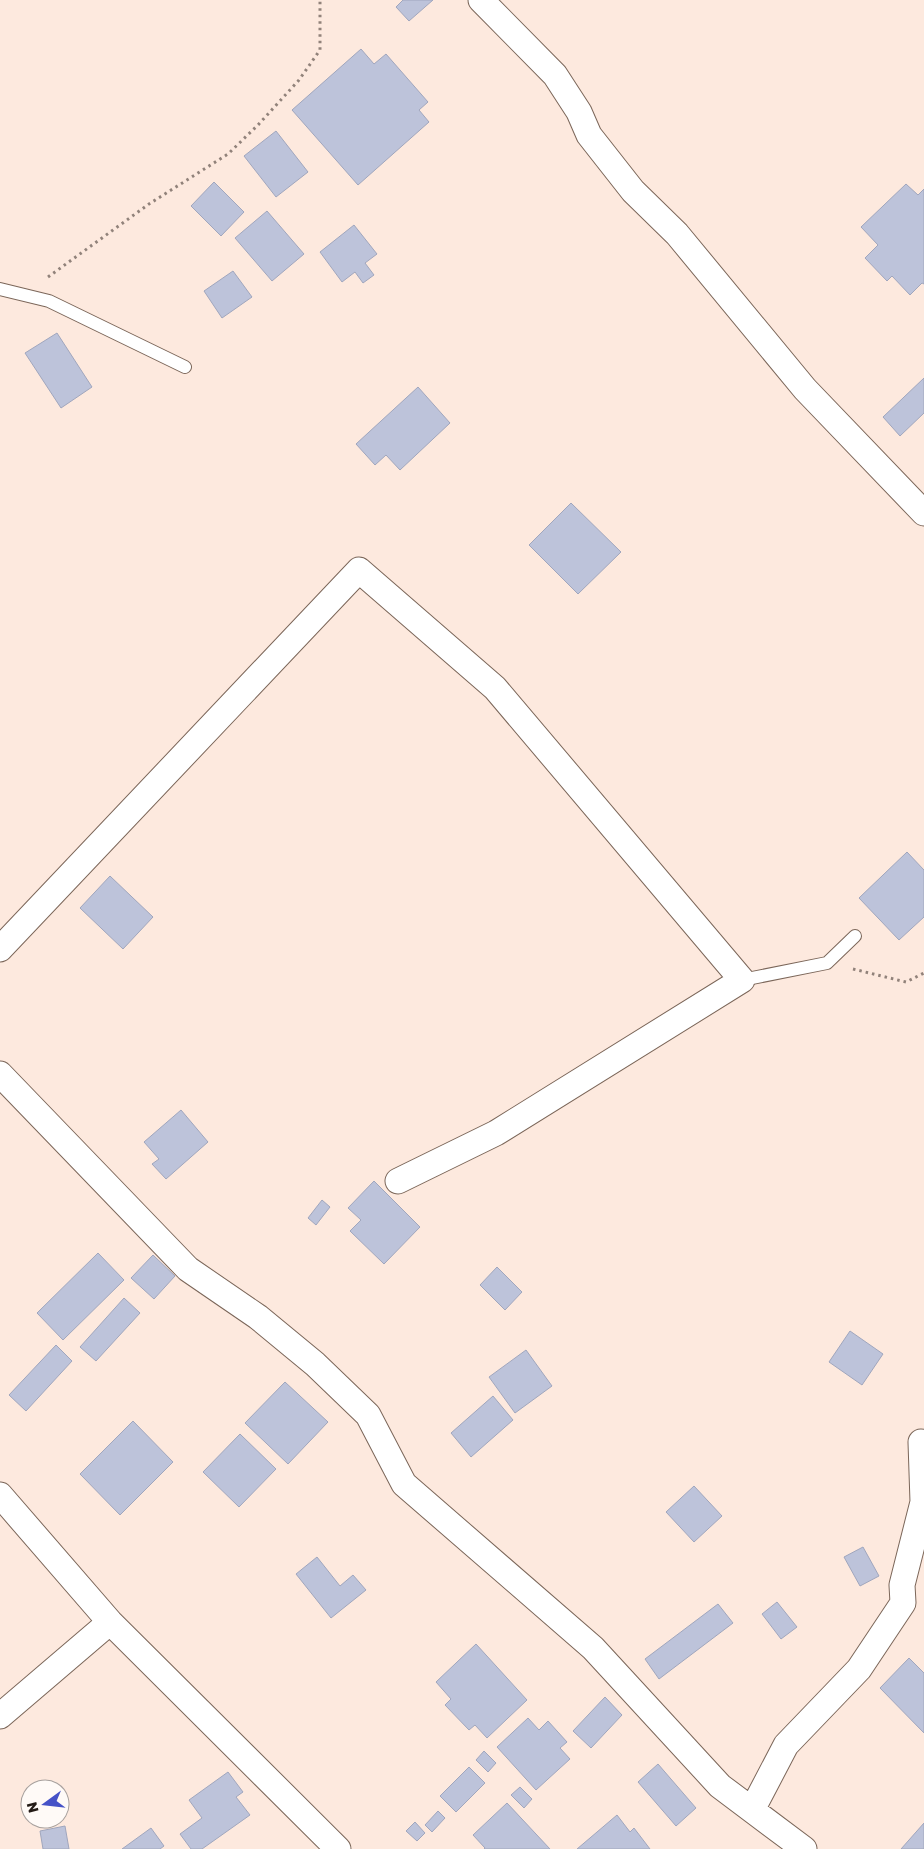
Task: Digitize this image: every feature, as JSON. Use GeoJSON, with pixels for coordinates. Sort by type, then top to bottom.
{"type":"FeatureCollection","features":[{"type":"Feature","properties":{"kind":"street"},"geometry":{"type":"LineString","coordinates":[[481,0],[555,74],[579,112],[589,135],[633,192],[677,234],[805,389],[924,512]]}},
{"type":"Feature","properties":{"kind":"street"},"geometry":{"type":"LineString","coordinates":[[0,950],[359,570],[495,688],[742,980],[496,1133],[398,1181]]}},
{"type":"Feature","properties":{"kind":"street"},"geometry":{"type":"LineString","coordinates":[[0,1074],[188,1269],[258,1317],[315,1364],[368,1415],[404,1484],[593,1648],[720,1786],[804,1849]]}},
{"type":"Feature","properties":{"kind":"street"},"geometry":{"type":"LineString","coordinates":[[752,1810],[786,1744],[859,1669],[903,1603],[902,1585],[922,1502],[921,1442]]}},
{"type":"Feature","properties":{"kind":"street"},"geometry":{"type":"LineString","coordinates":[[0,1495],[110,1622],[338,1849]]}},
{"type":"Feature","properties":{"kind":"street"},"geometry":{"type":"LineString","coordinates":[[0,1716],[110,1622]]}},
{"type":"Feature","properties":{"kind":"lane"},"geometry":{"type":"LineString","coordinates":[[0,289],[49,301],[185,367]]}},
{"type":"Feature","properties":{"kind":"lane"},"geometry":{"type":"LineString","coordinates":[[742,980],[827,963],[855,936]]}},
{"type":"Feature","properties":{"kind":"path"},"geometry":{"type":"LineString","coordinates":[[23,294],[149,204],[228,154],[258,125],[299,80],[320,50],[320,0]]}},
{"type":"Feature","properties":{"kind":"path"},"geometry":{"type":"LineString","coordinates":[[827,963],[906,982],[924,973]]}},
{"type":"Feature","properties":{"kind":"building"},"geometry":{"type":"Polygon","coordinates":[[[403,0],[433,0],[409,21],[396,7],[403,0]]]}},
{"type":"Feature","properties":{"kind":"building"},"geometry":{"type":"Polygon","coordinates":[[[361,49],[374,64],[386,54],[428,102],[419,110],[429,122],[358,185],[292,110],[361,49]]]}},
{"type":"Feature","properties":{"kind":"building"},"geometry":{"type":"Polygon","coordinates":[[[276,131],[308,172],[276,197],[244,156],[276,131]]]}},
{"type":"Feature","properties":{"kind":"building"},"geometry":{"type":"Polygon","coordinates":[[[214,182],[244,212],[221,236],[191,206],[214,182]]]}},
{"type":"Feature","properties":{"kind":"building"},"geometry":{"type":"Polygon","coordinates":[[[906,184],[918,195],[924,189],[924,284],[922,283],[910,295],[892,276],[887,281],[865,258],[878,245],[861,227],[906,184]]]}},
{"type":"Feature","properties":{"kind":"building"},"geometry":{"type":"Polygon","coordinates":[[[267,211],[304,254],[272,281],[235,238],[267,211]]]}},
{"type":"Feature","properties":{"kind":"building"},"geometry":{"type":"Polygon","coordinates":[[[354,225],[377,254],[365,263],[374,275],[363,283],[355,272],[342,282],[320,252],[354,225]]]}},
{"type":"Feature","properties":{"kind":"building"},"geometry":{"type":"Polygon","coordinates":[[[233,271],[252,297],[222,318],[204,291],[233,271]]]}},
{"type":"Feature","properties":{"kind":"building"},"geometry":{"type":"Polygon","coordinates":[[[57,333],[92,387],[61,408],[25,353],[57,333]]]}},
{"type":"Feature","properties":{"kind":"building"},"geometry":{"type":"Polygon","coordinates":[[[924,378],[924,413],[900,436],[883,417],[924,378]]]}},
{"type":"Feature","properties":{"kind":"building"},"geometry":{"type":"Polygon","coordinates":[[[418,387],[450,423],[400,470],[386,455],[375,465],[356,444],[418,387]]]}},
{"type":"Feature","properties":{"kind":"building"},"geometry":{"type":"Polygon","coordinates":[[[571,503],[621,552],[578,594],[529,545],[571,503]]]}},
{"type":"Feature","properties":{"kind":"building"},"geometry":{"type":"Polygon","coordinates":[[[907,852],[924,870],[924,917],[899,940],[859,898],[907,852]]]}},
{"type":"Feature","properties":{"kind":"building"},"geometry":{"type":"Polygon","coordinates":[[[110,876],[153,917],[123,949],[80,908],[110,876]]]}},
{"type":"Feature","properties":{"kind":"building"},"geometry":{"type":"Polygon","coordinates":[[[181,1110],[208,1142],[166,1179],[152,1164],[159,1159],[144,1142],[181,1110]]]}},
{"type":"Feature","properties":{"kind":"building"},"geometry":{"type":"Polygon","coordinates":[[[374,1181],[420,1227],[384,1264],[350,1231],[361,1220],[348,1208],[374,1181]]]}},
{"type":"Feature","properties":{"kind":"building"},"geometry":{"type":"Polygon","coordinates":[[[322,1200],[330,1207],[316,1225],[308,1218],[322,1200]]]}},
{"type":"Feature","properties":{"kind":"building"},"geometry":{"type":"Polygon","coordinates":[[[98,1253],[124,1280],[63,1340],[37,1313],[98,1253]]]}},
{"type":"Feature","properties":{"kind":"building"},"geometry":{"type":"Polygon","coordinates":[[[153,1255],[175,1276],[154,1299],[131,1278],[153,1255]]]}},
{"type":"Feature","properties":{"kind":"building"},"geometry":{"type":"Polygon","coordinates":[[[497,1267],[522,1292],[505,1310],[480,1285],[497,1267]]]}},
{"type":"Feature","properties":{"kind":"building"},"geometry":{"type":"Polygon","coordinates":[[[124,1298],[140,1313],[96,1361],[80,1347],[124,1298]]]}},
{"type":"Feature","properties":{"kind":"building"},"geometry":{"type":"Polygon","coordinates":[[[850,1331],[883,1354],[862,1385],[829,1362],[850,1331]]]}},
{"type":"Feature","properties":{"kind":"building"},"geometry":{"type":"Polygon","coordinates":[[[56,1345],[72,1361],[26,1411],[9,1395],[56,1345]]]}},
{"type":"Feature","properties":{"kind":"building"},"geometry":{"type":"Polygon","coordinates":[[[526,1350],[552,1386],[515,1413],[489,1377],[526,1350]]]}},
{"type":"Feature","properties":{"kind":"building"},"geometry":{"type":"Polygon","coordinates":[[[285,1382],[328,1422],[288,1464],[245,1423],[285,1382]]]}},
{"type":"Feature","properties":{"kind":"building"},"geometry":{"type":"Polygon","coordinates":[[[493,1396],[513,1420],[471,1457],[451,1433],[493,1396]]]}},
{"type":"Feature","properties":{"kind":"building"},"geometry":{"type":"Polygon","coordinates":[[[133,1421],[173,1462],[120,1515],[80,1474],[133,1421]]]}},
{"type":"Feature","properties":{"kind":"building"},"geometry":{"type":"Polygon","coordinates":[[[240,1434],[276,1469],[239,1507],[203,1472],[240,1434]]]}},
{"type":"Feature","properties":{"kind":"building"},"geometry":{"type":"Polygon","coordinates":[[[694,1486],[722,1516],[694,1542],[666,1512],[694,1486]]]}},
{"type":"Feature","properties":{"kind":"building"},"geometry":{"type":"Polygon","coordinates":[[[863,1547],[879,1576],[860,1586],[844,1557],[863,1547]]]}},
{"type":"Feature","properties":{"kind":"building"},"geometry":{"type":"Polygon","coordinates":[[[317,1557],[340,1586],[353,1575],[366,1590],[331,1618],[296,1574],[317,1557]]]}},
{"type":"Feature","properties":{"kind":"building"},"geometry":{"type":"Polygon","coordinates":[[[777,1602],[797,1627],[781,1639],[762,1614],[777,1602]]]}},
{"type":"Feature","properties":{"kind":"building"},"geometry":{"type":"Polygon","coordinates":[[[718,1604],[733,1623],[659,1679],[645,1659],[718,1604]]]}},
{"type":"Feature","properties":{"kind":"building"},"geometry":{"type":"Polygon","coordinates":[[[476,1644],[527,1700],[487,1738],[475,1725],[469,1730],[445,1705],[451,1699],[436,1682],[476,1644]]]}},
{"type":"Feature","properties":{"kind":"building"},"geometry":{"type":"Polygon","coordinates":[[[909,1658],[924,1673],[924,1733],[880,1688],[909,1658]]]}},
{"type":"Feature","properties":{"kind":"building"},"geometry":{"type":"Polygon","coordinates":[[[605,1697],[622,1715],[591,1748],[573,1731],[605,1697]]]}},
{"type":"Feature","properties":{"kind":"building"},"geometry":{"type":"Polygon","coordinates":[[[528,1718],[539,1730],[548,1721],[567,1742],[560,1748],[570,1759],[536,1790],[497,1747],[528,1718]]]}},
{"type":"Feature","properties":{"kind":"building"},"geometry":{"type":"Polygon","coordinates":[[[484,1751],[496,1763],[488,1772],[476,1760],[484,1751]]]}},
{"type":"Feature","properties":{"kind":"building"},"geometry":{"type":"Polygon","coordinates":[[[658,1764],[696,1808],[676,1826],[638,1782],[658,1764]]]}},
{"type":"Feature","properties":{"kind":"building"},"geometry":{"type":"Polygon","coordinates":[[[469,1767],[485,1783],[456,1812],[440,1796],[469,1767]]]}},
{"type":"Feature","properties":{"kind":"building"},"geometry":{"type":"Polygon","coordinates":[[[228,1772],[243,1792],[236,1797],[250,1815],[202,1849],[191,1849],[180,1834],[202,1818],[189,1800],[228,1772]]]}},
{"type":"Feature","properties":{"kind":"building"},"geometry":{"type":"Polygon","coordinates":[[[520,1787],[532,1799],[524,1808],[511,1795],[520,1787]]]}},
{"type":"Feature","properties":{"kind":"building"},"geometry":{"type":"Polygon","coordinates":[[[507,1803],[550,1849],[484,1849],[473,1835],[507,1803]]]}},
{"type":"Feature","properties":{"kind":"building"},"geometry":{"type":"Polygon","coordinates":[[[438,1811],[445,1818],[432,1832],[425,1825],[438,1811]]]}},
{"type":"Feature","properties":{"kind":"building"},"geometry":{"type":"Polygon","coordinates":[[[617,1815],[630,1832],[634,1828],[650,1849],[577,1849],[617,1815]]]}},
{"type":"Feature","properties":{"kind":"building"},"geometry":{"type":"Polygon","coordinates":[[[415,1822],[425,1833],[417,1841],[406,1831],[415,1822]]]}},
{"type":"Feature","properties":{"kind":"building"},"geometry":{"type":"Polygon","coordinates":[[[924,1823],[924,1849],[901,1849],[924,1823]]]}},
{"type":"Feature","properties":{"kind":"building"},"geometry":{"type":"Polygon","coordinates":[[[151,1828],[164,1846],[160,1849],[122,1849],[151,1828]]]}},
{"type":"Feature","properties":{"kind":"building"},"geometry":{"type":"Polygon","coordinates":[[[66,1829],[69,1849],[43,1849],[40,1831],[66,1829]]]}}]}
